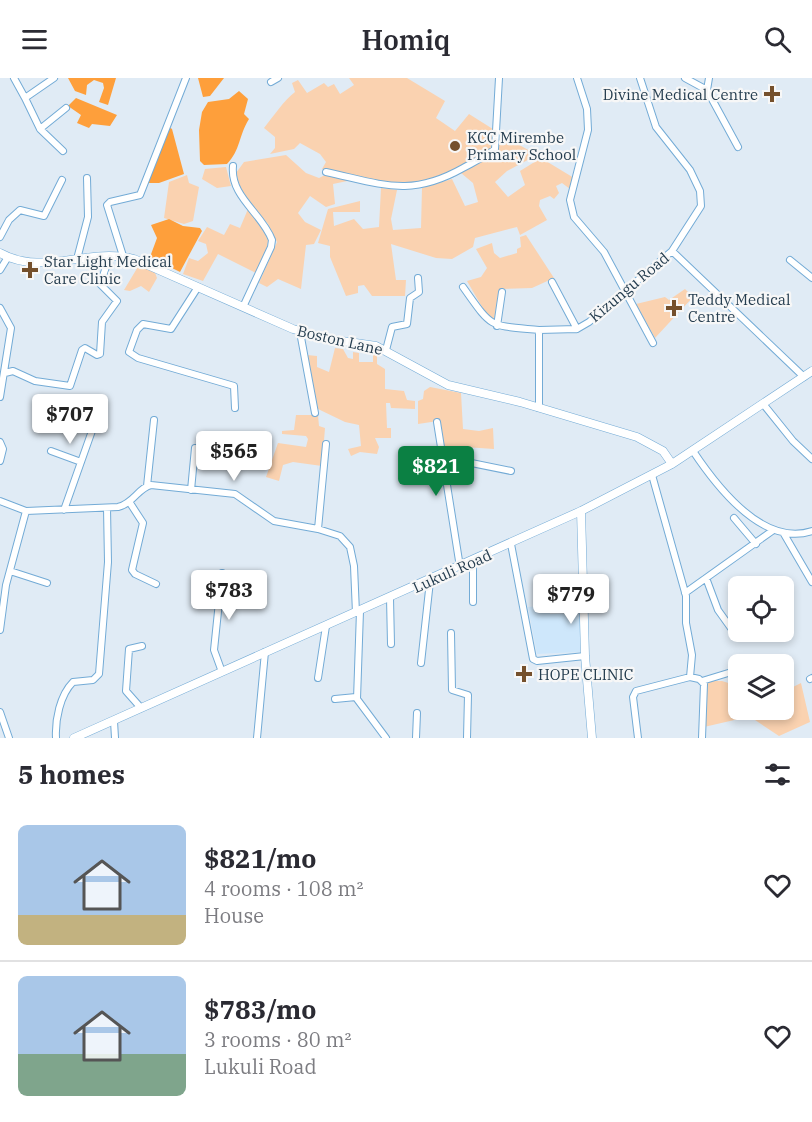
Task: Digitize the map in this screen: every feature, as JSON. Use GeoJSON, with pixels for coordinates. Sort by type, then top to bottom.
{"type":"FeatureCollection","features":[{"type":"Feature","properties":{"kind":"street"},"geometry":{"type":"LineString","coordinates":[[14,78],[40,129],[63,151]]}},
{"type":"Feature","properties":{"kind":"street"},"geometry":{"type":"LineString","coordinates":[[25,98],[54,78]]}},
{"type":"Feature","properties":{"kind":"street"},"geometry":{"type":"LineString","coordinates":[[123,256],[107,206],[112,201],[140,195],[186,78]]}},
{"type":"Feature","properties":{"kind":"street"},"geometry":{"type":"LineString","coordinates":[[271,82],[278,78]]}},
{"type":"Feature","properties":{"kind":"street"},"geometry":{"type":"LineString","coordinates":[[326,172],[394,187],[411,188],[441,181],[495,149],[499,78]]}},
{"type":"Feature","properties":{"kind":"street"},"geometry":{"type":"LineString","coordinates":[[577,78],[587,109],[588,130],[570,200],[571,210],[604,252],[653,343]]}},
{"type":"Feature","properties":{"kind":"street","name":"Kizungu Road"},"geometry":{"type":"LineString","coordinates":[[497,326],[539,330],[577,328],[589,322],[672,252],[699,211],[700,191],[690,170],[656,127],[640,78]]}},
{"type":"Feature","properties":{"kind":"street"},"geometry":{"type":"LineString","coordinates":[[685,78],[707,90],[738,147]]}},
{"type":"Feature","properties":{"kind":"street"},"geometry":{"type":"LineString","coordinates":[[707,90],[709,78]]}},
{"type":"Feature","properties":{"kind":"street"},"geometry":{"type":"LineString","coordinates":[[40,129],[66,108]]}},
{"type":"Feature","properties":{"kind":"street"},"geometry":{"type":"LineString","coordinates":[[233,166],[232,174],[240,195],[272,240],[271,247],[243,307]]}},
{"type":"Feature","properties":{"kind":"street"},"geometry":{"type":"LineString","coordinates":[[77,259],[88,217],[87,177]]}},
{"type":"Feature","properties":{"kind":"street"},"geometry":{"type":"LineString","coordinates":[[0,237],[9,220],[20,210],[44,216],[62,180]]}},
{"type":"Feature","properties":{"kind":"street"},"geometry":{"type":"LineString","coordinates":[[672,252],[804,377]]}},
{"type":"Feature","properties":{"kind":"street"},"geometry":{"type":"LineString","coordinates":[[0,270],[4,255]]}},
{"type":"Feature","properties":{"kind":"street","name":"Boston Lane"},"geometry":{"type":"LineString","coordinates":[[4,255],[43,264],[123,256],[153,266],[300,332],[386,350],[448,385],[539,408],[638,437],[663,451],[672,464]]}},
{"type":"Feature","properties":{"kind":"street"},"geometry":{"type":"LineString","coordinates":[[5,372],[13,371],[35,381],[70,386],[82,350],[85,348],[97,355],[100,354],[102,322],[117,301],[100,284],[110,256]]}},
{"type":"Feature","properties":{"kind":"street"},"geometry":{"type":"LineString","coordinates":[[790,260],[812,278]]}},
{"type":"Feature","properties":{"kind":"street"},"geometry":{"type":"LineString","coordinates":[[386,350],[392,327],[406,324],[410,298],[419,292],[418,278]]}},
{"type":"Feature","properties":{"kind":"street"},"geometry":{"type":"LineString","coordinates":[[552,282],[577,328]]}},
{"type":"Feature","properties":{"kind":"street"},"geometry":{"type":"LineString","coordinates":[[198,287],[171,329],[143,324],[137,330],[129,352],[138,358],[234,386],[236,408]]}},
{"type":"Feature","properties":{"kind":"street"},"geometry":{"type":"LineString","coordinates":[[463,287],[488,321],[497,326],[502,292]]}},
{"type":"Feature","properties":{"kind":"street"},"geometry":{"type":"LineString","coordinates":[[0,308],[11,328],[0,397]]}},
{"type":"Feature","properties":{"kind":"street"},"geometry":{"type":"LineString","coordinates":[[539,330],[539,408]]}},
{"type":"Feature","properties":{"kind":"street"},"geometry":{"type":"LineString","coordinates":[[300,332],[315,413]]}},
{"type":"Feature","properties":{"kind":"street","name":"Lukuli Road"},"geometry":{"type":"LineString","coordinates":[[74,738],[473,562],[581,511],[672,464],[812,371]]}},
{"type":"Feature","properties":{"kind":"street"},"geometry":{"type":"LineString","coordinates":[[764,405],[793,441],[812,459]]}},
{"type":"Feature","properties":{"kind":"street"},"geometry":{"type":"LineString","coordinates":[[64,510],[92,428],[67,419]]}},
{"type":"Feature","properties":{"kind":"street"},"geometry":{"type":"LineString","coordinates":[[0,501],[26,511],[107,508],[130,503],[147,486],[154,420]]}},
{"type":"Feature","properties":{"kind":"street"},"geometry":{"type":"LineString","coordinates":[[436,422],[460,567]]}},
{"type":"Feature","properties":{"kind":"street"},"geometry":{"type":"LineString","coordinates":[[0,442],[3,449],[0,461]]}},
{"type":"Feature","properties":{"kind":"street"},"geometry":{"type":"LineString","coordinates":[[318,529],[326,444]]}},
{"type":"Feature","properties":{"kind":"street"},"geometry":{"type":"LineString","coordinates":[[191,490],[195,448]]}},
{"type":"Feature","properties":{"kind":"street"},"geometry":{"type":"LineString","coordinates":[[51,451],[81,462]]}},
{"type":"Feature","properties":{"kind":"street"},"geometry":{"type":"LineString","coordinates":[[693,451],[711,479],[762,526],[784,534],[812,531]]}},
{"type":"Feature","properties":{"kind":"street"},"geometry":{"type":"LineString","coordinates":[[442,457],[511,471]]}},
{"type":"Feature","properties":{"kind":"street"},"geometry":{"type":"LineString","coordinates":[[652,475],[685,593],[686,623],[691,646],[690,678]]}},
{"type":"Feature","properties":{"kind":"street"},"geometry":{"type":"LineString","coordinates":[[147,486],[235,494],[274,521],[318,529],[340,536],[350,547],[354,566],[358,612],[356,697],[386,738]]}},
{"type":"Feature","properties":{"kind":"street"},"geometry":{"type":"LineString","coordinates":[[130,503],[143,524],[132,570],[135,574],[156,584]]}},
{"type":"Feature","properties":{"kind":"street"},"geometry":{"type":"LineString","coordinates":[[56,738],[56,721],[68,687],[73,682],[93,680],[99,674],[108,562],[107,508]]}},
{"type":"Feature","properties":{"kind":"street"},"geometry":{"type":"LineString","coordinates":[[0,630],[2,599],[26,511]]}},
{"type":"Feature","properties":{"kind":"street"},"geometry":{"type":"LineString","coordinates":[[581,511],[585,656],[592,738]]}},
{"type":"Feature","properties":{"kind":"street"},"geometry":{"type":"LineString","coordinates":[[734,518],[756,544]]}},
{"type":"Feature","properties":{"kind":"street"},"geometry":{"type":"LineString","coordinates":[[685,593],[772,531]]}},
{"type":"Feature","properties":{"kind":"street"},"geometry":{"type":"LineString","coordinates":[[784,534],[786,542],[812,582]]}},
{"type":"Feature","properties":{"kind":"street"},"geometry":{"type":"LineString","coordinates":[[511,544],[533,659],[585,656]]}},
{"type":"Feature","properties":{"kind":"street"},"geometry":{"type":"LineString","coordinates":[[473,562],[473,602]]}},
{"type":"Feature","properties":{"kind":"street"},"geometry":{"type":"LineString","coordinates":[[10,571],[47,583]]}},
{"type":"Feature","properties":{"kind":"street"},"geometry":{"type":"LineString","coordinates":[[222,573],[214,654],[222,672]]}},
{"type":"Feature","properties":{"kind":"street"},"geometry":{"type":"LineString","coordinates":[[706,578],[718,610],[728,624]]}},
{"type":"Feature","properties":{"kind":"street"},"geometry":{"type":"LineString","coordinates":[[421,663],[430,580]]}},
{"type":"Feature","properties":{"kind":"street"},"geometry":{"type":"LineString","coordinates":[[390,598],[391,644]]}},
{"type":"Feature","properties":{"kind":"street"},"geometry":{"type":"LineString","coordinates":[[318,678],[326,626]]}},
{"type":"Feature","properties":{"kind":"street"},"geometry":{"type":"LineString","coordinates":[[451,633],[451,684],[454,692],[468,695],[467,738]]}},
{"type":"Feature","properties":{"kind":"street"},"geometry":{"type":"LineString","coordinates":[[141,708],[126,691],[129,649],[142,646]]}},
{"type":"Feature","properties":{"kind":"street"},"geometry":{"type":"LineString","coordinates":[[257,738],[265,652]]}},
{"type":"Feature","properties":{"kind":"street"},"geometry":{"type":"LineString","coordinates":[[638,738],[633,697],[636,691],[690,678],[702,681],[728,673]]}},
{"type":"Feature","properties":{"kind":"street"},"geometry":{"type":"LineString","coordinates":[[702,681],[702,738]]}},
{"type":"Feature","properties":{"kind":"street"},"geometry":{"type":"LineString","coordinates":[[335,699],[356,697]]}},
{"type":"Feature","properties":{"kind":"street"},"geometry":{"type":"LineString","coordinates":[[0,712],[9,738]]}},
{"type":"Feature","properties":{"kind":"street"},"geometry":{"type":"LineString","coordinates":[[416,738],[417,713]]}},
{"type":"Feature","properties":{"kind":"street"},"geometry":{"type":"LineString","coordinates":[[114,721],[115,738]]}},
{"type":"Feature","properties":{"kind":"shaded area"},"geometry":{"type":"Polygon","coordinates":[[[68,78],[116,78],[108,105],[99,102],[104,88],[103,83],[94,80],[87,85],[86,95],[75,91],[68,78]]]}},
{"type":"Feature","properties":{"kind":"shaded area"},"geometry":{"type":"Polygon","coordinates":[[[198,78],[224,78],[210,96],[203,97],[198,78]]]}},
{"type":"Feature","properties":{"kind":"shaded area"},"geometry":{"type":"Polygon","coordinates":[[[349,78],[407,78],[445,101],[436,118],[455,131],[469,114],[496,131],[493,147],[438,180],[399,186],[322,169],[326,162],[320,154],[300,143],[294,149],[270,154],[275,148],[275,137],[264,128],[295,92],[292,83],[298,80],[307,93],[324,83],[328,87],[334,84],[340,94],[354,85],[349,78]]]}},
{"type":"Feature","properties":{"kind":"shaded area"},"geometry":{"type":"Polygon","coordinates":[[[239,91],[248,99],[244,114],[249,119],[235,153],[227,164],[204,165],[200,161],[199,130],[202,112],[208,102],[229,99],[239,91]]]}},
{"type":"Feature","properties":{"kind":"shaded area"},"geometry":{"type":"Polygon","coordinates":[[[76,98],[117,115],[110,126],[92,124],[89,128],[77,123],[81,115],[68,106],[76,98]]]}},
{"type":"Feature","properties":{"kind":"shaded area"},"geometry":{"type":"Polygon","coordinates":[[[169,127],[172,129],[184,174],[159,183],[147,183],[169,127]]]}},
{"type":"Feature","properties":{"kind":"shaded area"},"geometry":{"type":"Polygon","coordinates":[[[500,134],[537,155],[507,171],[495,182],[508,197],[525,185],[520,171],[541,158],[574,178],[570,189],[562,183],[556,186],[559,193],[554,199],[550,196],[540,200],[539,206],[547,220],[520,235],[517,227],[475,238],[473,247],[452,259],[436,258],[391,244],[396,280],[406,280],[405,296],[372,296],[364,285],[358,286],[358,293],[346,296],[330,257],[330,246],[318,243],[328,209],[360,201],[360,212],[333,212],[334,226],[354,219],[363,229],[379,227],[381,188],[397,190],[391,219],[393,230],[421,228],[422,188],[452,179],[465,206],[478,202],[473,183],[461,173],[499,147],[500,134]]]}},
{"type":"Feature","properties":{"kind":"shaded area"},"geometry":{"type":"Polygon","coordinates":[[[286,155],[306,173],[319,178],[325,175],[352,180],[333,184],[335,204],[326,207],[310,196],[298,213],[305,222],[321,230],[314,244],[306,245],[301,289],[278,279],[267,287],[259,283],[277,242],[268,224],[242,194],[236,173],[244,162],[286,155]]]}},
{"type":"Feature","properties":{"kind":"shaded area"},"geometry":{"type":"Polygon","coordinates":[[[226,167],[231,186],[217,188],[202,179],[205,169],[226,167]]]}},
{"type":"Feature","properties":{"kind":"shaded area"},"geometry":{"type":"Polygon","coordinates":[[[187,175],[189,183],[199,187],[193,221],[184,224],[164,218],[169,182],[187,175]]]}},
{"type":"Feature","properties":{"kind":"shaded area"},"geometry":{"type":"Polygon","coordinates":[[[248,209],[268,239],[268,245],[256,273],[218,254],[203,281],[183,274],[189,258],[198,261],[208,253],[206,244],[198,241],[207,227],[224,235],[230,224],[240,228],[248,209]]]}},
{"type":"Feature","properties":{"kind":"shaded area"},"geometry":{"type":"Polygon","coordinates":[[[169,219],[183,226],[200,228],[202,231],[180,272],[150,257],[157,238],[151,225],[169,219]]]}},
{"type":"Feature","properties":{"kind":"shaded area"},"geometry":{"type":"Polygon","coordinates":[[[526,235],[554,278],[532,288],[499,289],[494,320],[489,319],[467,281],[481,277],[487,268],[476,249],[492,243],[494,253],[500,258],[517,253],[517,249],[521,247],[520,237],[526,235]]]}},
{"type":"Feature","properties":{"kind":"shaded area"},"geometry":{"type":"Polygon","coordinates":[[[139,265],[154,270],[157,278],[149,292],[141,286],[130,291],[124,290],[139,265]]]}},
{"type":"Feature","properties":{"kind":"shaded area"},"geometry":{"type":"Polygon","coordinates":[[[685,289],[693,297],[655,338],[636,304],[665,297],[669,300],[685,289]]]}},
{"type":"Feature","properties":{"kind":"shaded area"},"geometry":{"type":"Polygon","coordinates":[[[335,348],[343,349],[348,358],[353,359],[353,352],[359,353],[359,362],[373,362],[373,353],[377,354],[377,364],[385,369],[385,389],[404,391],[407,400],[415,401],[415,409],[391,408],[390,403],[386,403],[387,428],[391,428],[391,438],[375,438],[379,447],[377,454],[360,452],[351,456],[348,449],[361,446],[359,425],[345,422],[318,409],[307,355],[317,356],[317,367],[329,372],[335,348]]]}},
{"type":"Feature","properties":{"kind":"shaded area"},"geometry":{"type":"Polygon","coordinates":[[[430,387],[461,393],[463,429],[479,431],[493,428],[494,449],[465,447],[464,458],[442,453],[438,421],[418,424],[418,401],[423,399],[424,391],[430,387]]]}},
{"type":"Feature","properties":{"kind":"shaded area"},"geometry":{"type":"Polygon","coordinates":[[[296,415],[318,415],[319,426],[325,428],[322,466],[293,462],[283,465],[279,481],[266,477],[278,443],[306,447],[308,439],[306,436],[282,434],[282,431],[294,430],[296,415]]]}},
{"type":"Feature","properties":{"kind":"shaded area"},"geometry":{"type":"Polygon","coordinates":[[[549,605],[550,614],[581,613],[580,652],[537,654],[528,607],[549,605]]]}},
{"type":"Feature","properties":{"kind":"shaded area"},"geometry":{"type":"Polygon","coordinates":[[[706,681],[728,683],[728,720],[734,720],[704,727],[706,681]]]}},
{"type":"Feature","properties":{"kind":"shaded area"},"geometry":{"type":"Polygon","coordinates":[[[801,683],[810,722],[779,736],[755,720],[794,720],[794,686],[801,683]]]}},
{"type":"Feature","properties":{"kind":"place","name":"Divine Medical Centre"},"geometry":{"type":"Point","coordinates":[772,94]}},
{"type":"Feature","properties":{"kind":"place","name":"KCC Mirembe Primary School"},"geometry":{"type":"Point","coordinates":[455,146]}},
{"type":"Feature","properties":{"kind":"place","name":"Star Light Medical Care Clinic"},"geometry":{"type":"Point","coordinates":[30,270]}},
{"type":"Feature","properties":{"kind":"place","name":"Teddy Medical Centre"},"geometry":{"type":"Point","coordinates":[674,308]}},
{"type":"Feature","properties":{"kind":"place","name":"HOPE CLINIC"},"geometry":{"type":"Point","coordinates":[524,674]}}]}
